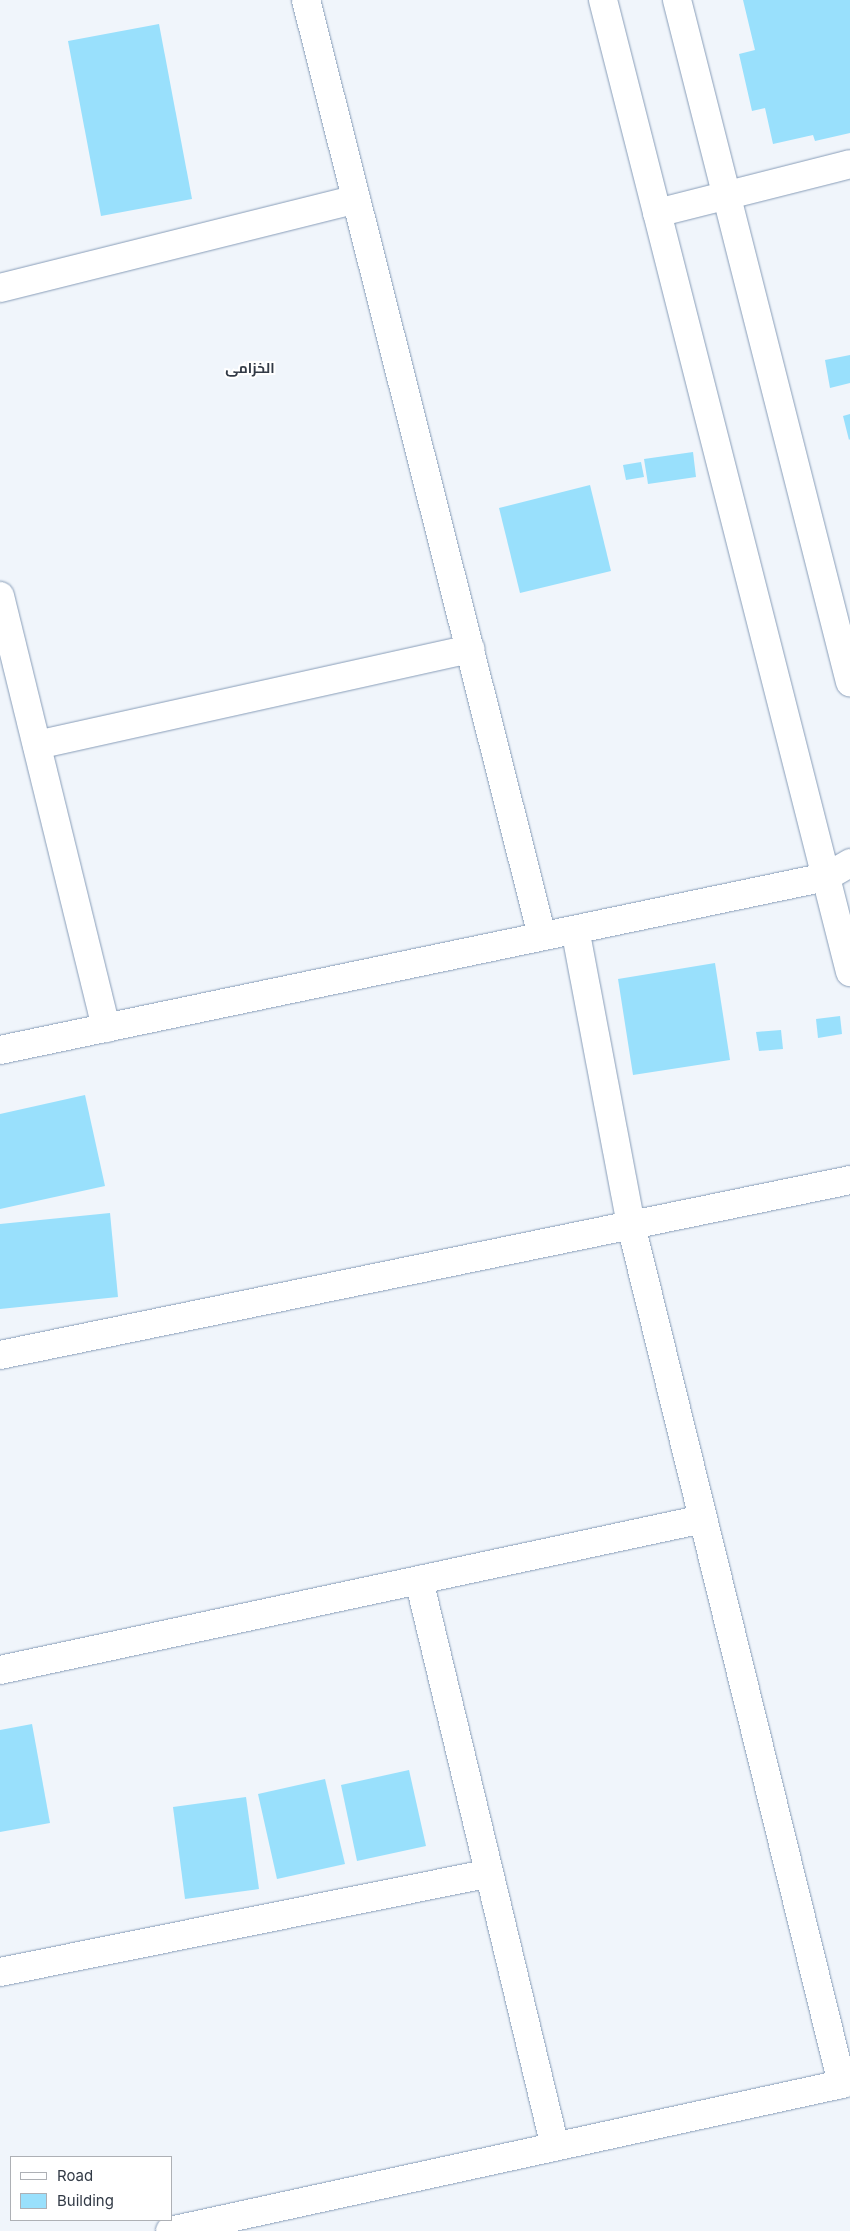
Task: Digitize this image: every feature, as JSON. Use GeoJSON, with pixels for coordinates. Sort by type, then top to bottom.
{"type":"FeatureCollection","features":[{"type":"Feature","properties":{"kind":"street"},"geometry":{"type":"LineString","coordinates":[[306,0],[542,936]]}},
{"type":"Feature","properties":{"kind":"street"},"geometry":{"type":"LineString","coordinates":[[603,0],[850,972]]}},
{"type":"Feature","properties":{"kind":"street"},"geometry":{"type":"LineString","coordinates":[[677,0],[850,682]]}},
{"type":"Feature","properties":{"kind":"street"},"geometry":{"type":"LineString","coordinates":[[657,213],[850,164]]}},
{"type":"Feature","properties":{"kind":"street"},"geometry":{"type":"LineString","coordinates":[[0,288],[356,199]]}},
{"type":"Feature","properties":{"kind":"street"},"geometry":{"type":"LineString","coordinates":[[0,596],[106,1028]]}},
{"type":"Feature","properties":{"kind":"street"},"geometry":{"type":"LineString","coordinates":[[37,745],[470,649]]}},
{"type":"Feature","properties":{"kind":"street"},"geometry":{"type":"LineString","coordinates":[[0,1050],[826,877],[850,863]]}},
{"type":"Feature","properties":{"kind":"street"},"geometry":{"type":"LineString","coordinates":[[170,2231],[842,2084],[631,1225],[575,930]]}},
{"type":"Feature","properties":{"kind":"street"},"geometry":{"type":"LineString","coordinates":[[0,1355],[850,1180]]}},
{"type":"Feature","properties":{"kind":"street"},"geometry":{"type":"LineString","coordinates":[[0,1670],[703,1519]]}},
{"type":"Feature","properties":{"kind":"street"},"geometry":{"type":"LineString","coordinates":[[419,1580],[555,2147]]}},
{"type":"Feature","properties":{"kind":"street"},"geometry":{"type":"LineString","coordinates":[[0,1972],[489,1873]]}},
{"type":"Feature","properties":{"kind":"building"},"geometry":{"type":"Polygon","coordinates":[[[743,0],[850,0],[850,133],[815,141],[813,135],[773,144],[765,108],[752,111],[739,54],[755,50],[743,0]]]}},
{"type":"Feature","properties":{"kind":"building"},"geometry":{"type":"Polygon","coordinates":[[[159,24],[192,199],[101,216],[68,41],[159,24]]]}},
{"type":"Feature","properties":{"kind":"building"},"geometry":{"type":"Polygon","coordinates":[[[850,355],[850,383],[830,388],[825,360],[850,355]]]}},
{"type":"Feature","properties":{"kind":"building"},"geometry":{"type":"Polygon","coordinates":[[[850,414],[850,439],[849,440],[843,416],[850,414]]]}},
{"type":"Feature","properties":{"kind":"building"},"geometry":{"type":"Polygon","coordinates":[[[693,452],[696,477],[648,484],[644,459],[693,452]]]}},
{"type":"Feature","properties":{"kind":"building"},"geometry":{"type":"Polygon","coordinates":[[[641,462],[644,477],[626,480],[623,465],[641,462]]]}},
{"type":"Feature","properties":{"kind":"building"},"geometry":{"type":"Polygon","coordinates":[[[590,485],[611,571],[520,593],[499,508],[590,485]]]}},
{"type":"Feature","properties":{"kind":"building"},"geometry":{"type":"Polygon","coordinates":[[[715,963],[730,1060],[633,1075],[618,979],[715,963]]]}},
{"type":"Feature","properties":{"kind":"building"},"geometry":{"type":"Polygon","coordinates":[[[840,1016],[842,1034],[818,1038],[816,1019],[840,1016]]]}},
{"type":"Feature","properties":{"kind":"building"},"geometry":{"type":"Polygon","coordinates":[[[781,1030],[783,1049],[759,1051],[756,1032],[781,1030]]]}},
{"type":"Feature","properties":{"kind":"building"},"geometry":{"type":"Polygon","coordinates":[[[85,1095],[105,1186],[0,1209],[0,1114],[85,1095]]]}},
{"type":"Feature","properties":{"kind":"building"},"geometry":{"type":"Polygon","coordinates":[[[110,1213],[118,1297],[0,1309],[0,1224],[110,1213]]]}},
{"type":"Feature","properties":{"kind":"building"},"geometry":{"type":"Polygon","coordinates":[[[32,1724],[50,1823],[0,1832],[0,1730],[32,1724]]]}},
{"type":"Feature","properties":{"kind":"building"},"geometry":{"type":"Polygon","coordinates":[[[409,1770],[426,1846],[357,1861],[341,1785],[409,1770]]]}},
{"type":"Feature","properties":{"kind":"building"},"geometry":{"type":"Polygon","coordinates":[[[325,1779],[345,1864],[277,1879],[258,1794],[325,1779]]]}},
{"type":"Feature","properties":{"kind":"building"},"geometry":{"type":"Polygon","coordinates":[[[246,1797],[259,1889],[185,1899],[173,1807],[246,1797]]]}},
{"type":"Feature","properties":{"kind":"district","name":"الخزامى"},"geometry":{"type":"Point","coordinates":[250,368]}}]}
